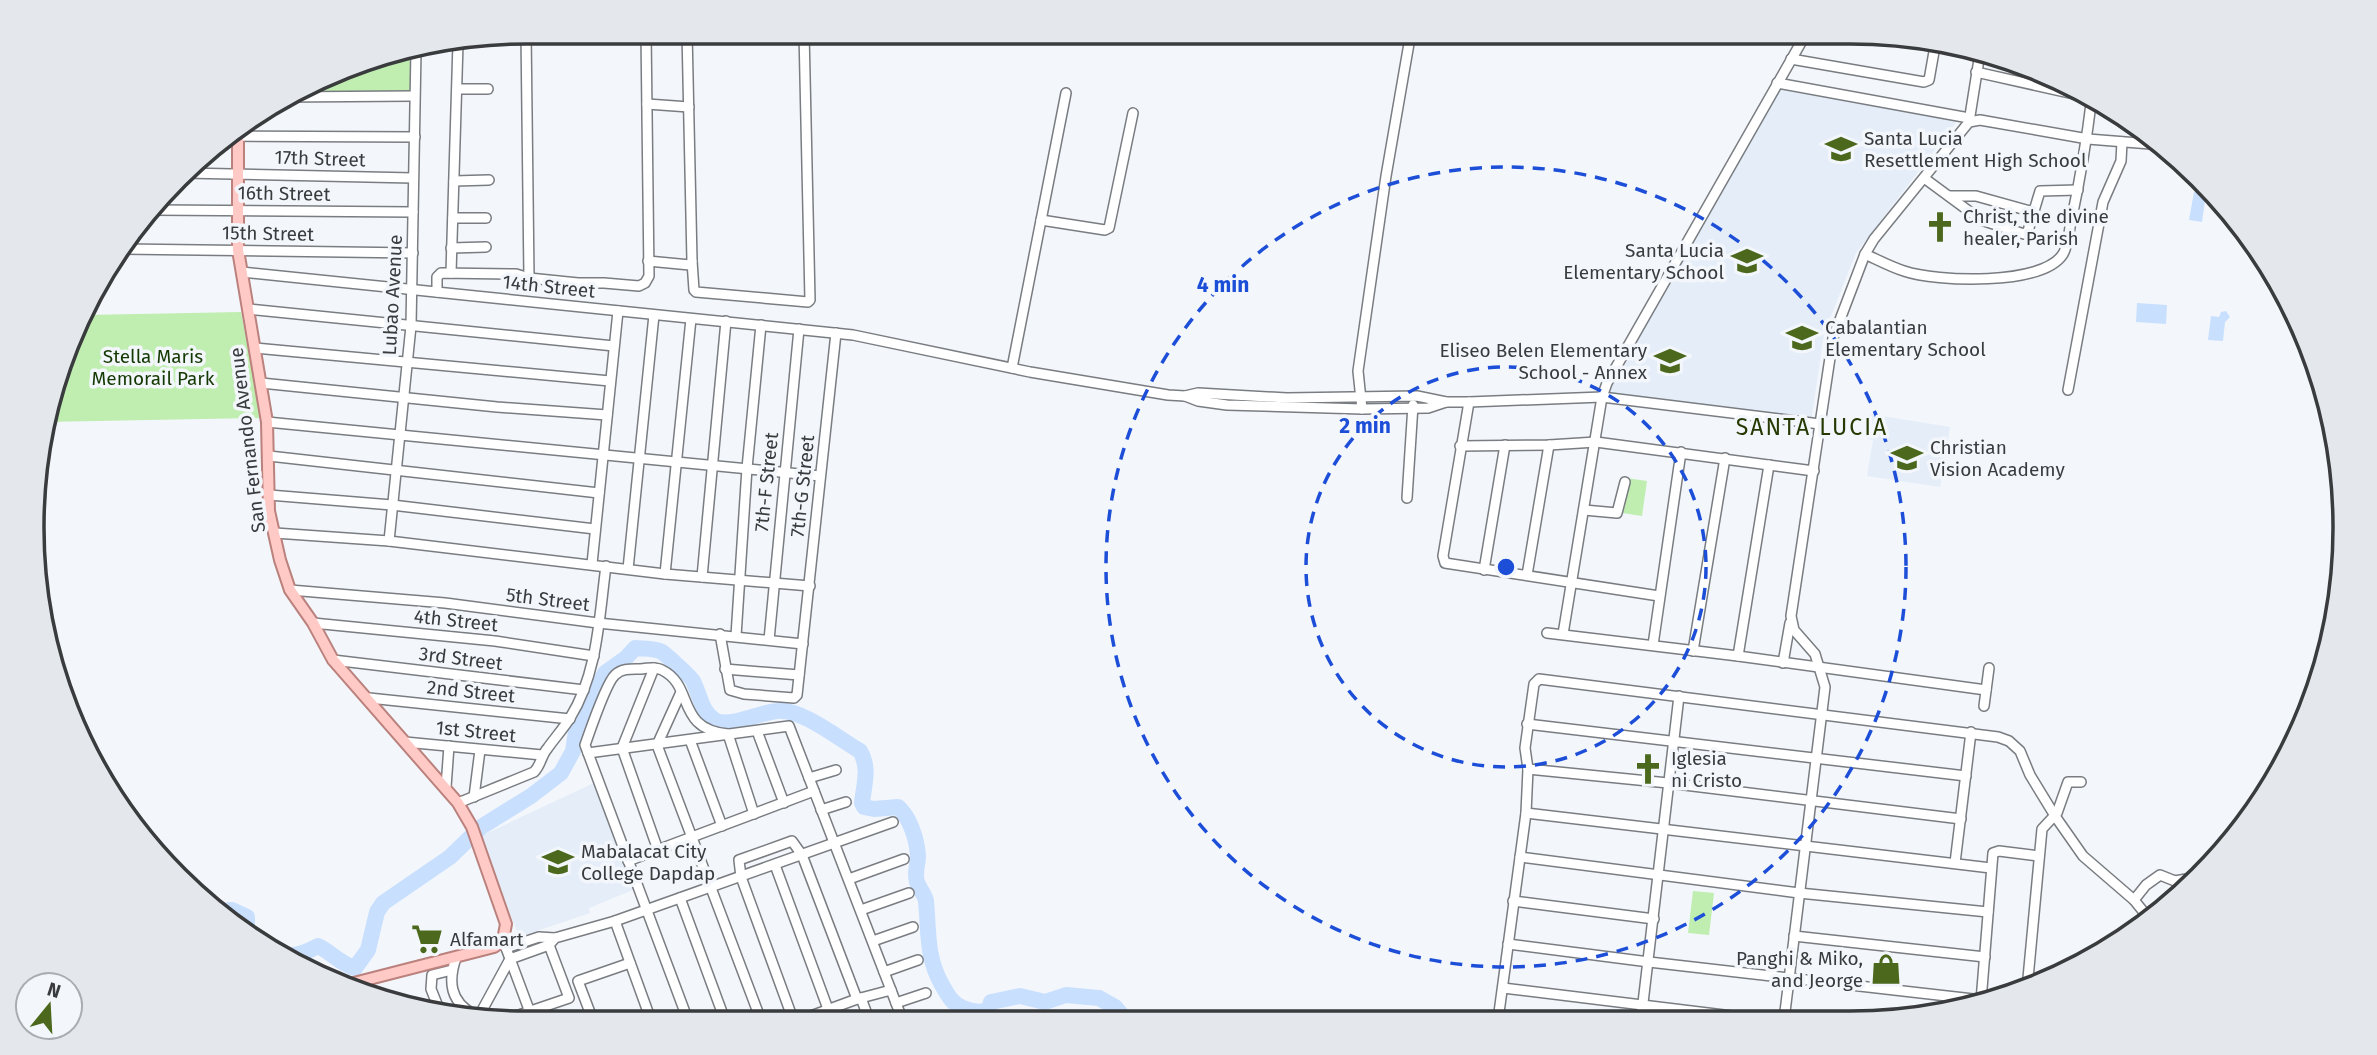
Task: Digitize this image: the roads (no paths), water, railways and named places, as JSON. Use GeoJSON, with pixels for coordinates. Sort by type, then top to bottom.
{"type":"FeatureCollection","features":[{"type":"Feature","properties":{"kind":"main road","name":"San Fernando Avenue"},"geometry":{"type":"LineString","coordinates":[[235,143],[238,173],[238,250],[267,422],[269,511],[290,590],[313,623],[333,660],[458,803],[472,827],[500,905],[505,940]]}},
{"type":"Feature","properties":{"kind":"main road"},"geometry":{"type":"LineString","coordinates":[[361,981],[456,958],[494,947],[505,940]]}},
{"type":"Feature","properties":{"kind":"street"},"geometry":{"type":"LineString","coordinates":[[526,44],[529,278]]}},
{"type":"Feature","properties":{"kind":"street"},"geometry":{"type":"LineString","coordinates":[[437,292],[438,275],[451,273],[516,274],[578,283],[645,284],[649,276],[650,240],[646,44]]}},
{"type":"Feature","properties":{"kind":"street"},"geometry":{"type":"LineString","coordinates":[[687,44],[694,290],[808,302],[804,44]]}},
{"type":"Feature","properties":{"kind":"street"},"geometry":{"type":"LineString","coordinates":[[1362,409],[1358,370],[1408,44]]}},
{"type":"Feature","properties":{"kind":"street"},"geometry":{"type":"LineString","coordinates":[[1563,634],[1597,442],[1602,397],[1607,383],[1800,44]]}},
{"type":"Feature","properties":{"kind":"street"},"geometry":{"type":"LineString","coordinates":[[451,273],[458,49]]}},
{"type":"Feature","properties":{"kind":"street"},"geometry":{"type":"LineString","coordinates":[[1791,59],[1924,82],[1929,80],[1934,51]]}},
{"type":"Feature","properties":{"kind":"street","name":"Lubao Avenue"},"geometry":{"type":"LineString","coordinates":[[388,541],[411,326],[416,57]]}},
{"type":"Feature","properties":{"kind":"street"},"geometry":{"type":"LineString","coordinates":[[1783,663],[1833,338],[1865,254],[1874,239],[1969,120],[1978,61]]}},
{"type":"Feature","properties":{"kind":"street"},"geometry":{"type":"LineString","coordinates":[[1976,72],[2050,88]]}},
{"type":"Feature","properties":{"kind":"street"},"geometry":{"type":"LineString","coordinates":[[1777,83],[1969,120],[2088,139],[2143,144]]}},
{"type":"Feature","properties":{"kind":"street"},"geometry":{"type":"LineString","coordinates":[[457,89],[488,89]]}},
{"type":"Feature","properties":{"kind":"street"},"geometry":{"type":"LineString","coordinates":[[1012,368],[1066,93]]}},
{"type":"Feature","properties":{"kind":"street"},"geometry":{"type":"LineString","coordinates":[[313,94],[414,96]]}},
{"type":"Feature","properties":{"kind":"street"},"geometry":{"type":"LineString","coordinates":[[647,104],[689,107]]}},
{"type":"Feature","properties":{"kind":"street"},"geometry":{"type":"LineString","coordinates":[[1865,254],[1905,272],[1923,275],[2014,278],[2038,272],[2063,254],[2088,139],[2091,109]]}},
{"type":"Feature","properties":{"kind":"street"},"geometry":{"type":"LineString","coordinates":[[1041,220],[1105,230],[1109,228],[1133,113]]}},
{"type":"Feature","properties":{"kind":"street"},"geometry":{"type":"LineString","coordinates":[[246,134],[415,137]]}},
{"type":"Feature","properties":{"kind":"street"},"geometry":{"type":"LineString","coordinates":[[2068,390],[2103,202],[2121,162],[2122,142]]}},
{"type":"Feature","properties":{"kind":"street","name":"17th Street"},"geometry":{"type":"LineString","coordinates":[[199,173],[413,178]]}},
{"type":"Feature","properties":{"kind":"street"},"geometry":{"type":"LineString","coordinates":[[1924,178],[1981,220],[2024,234],[2028,231],[2040,191],[2078,190]]}},
{"type":"Feature","properties":{"kind":"street"},"geometry":{"type":"LineString","coordinates":[[454,181],[489,180]]}},
{"type":"Feature","properties":{"kind":"street"},"geometry":{"type":"LineString","coordinates":[[1949,196],[1976,196],[2033,212]]}},
{"type":"Feature","properties":{"kind":"street","name":"16th Street"},"geometry":{"type":"LineString","coordinates":[[163,210],[413,212]]}},
{"type":"Feature","properties":{"kind":"street"},"geometry":{"type":"LineString","coordinates":[[453,218],[486,218]]}},
{"type":"Feature","properties":{"kind":"street"},"geometry":{"type":"LineString","coordinates":[[451,248],[486,247]]}},
{"type":"Feature","properties":{"kind":"street","name":"15th Street"},"geometry":{"type":"LineString","coordinates":[[132,249],[413,253]]}},
{"type":"Feature","properties":{"kind":"street"},"geometry":{"type":"LineString","coordinates":[[648,261],[690,265],[692,261]]}},
{"type":"Feature","properties":{"kind":"street","name":"14th Street"},"geometry":{"type":"LineString","coordinates":[[242,272],[853,335],[1146,392],[1185,396],[1198,393],[1286,403]]}},
{"type":"Feature","properties":{"kind":"street"},"geometry":{"type":"LineString","coordinates":[[248,309],[614,346]]}},
{"type":"Feature","properties":{"kind":"street"},"geometry":{"type":"LineString","coordinates":[[592,564],[618,311]]}},
{"type":"Feature","properties":{"kind":"street"},"geometry":{"type":"LineString","coordinates":[[628,569],[654,315]]}},
{"type":"Feature","properties":{"kind":"street"},"geometry":{"type":"LineString","coordinates":[[665,574],[691,318]]}},
{"type":"Feature","properties":{"kind":"street"},"geometry":{"type":"LineString","coordinates":[[702,577],[726,321]]}},
{"type":"Feature","properties":{"kind":"street"},"geometry":{"type":"LineString","coordinates":[[736,636],[747,468],[761,325]]}},
{"type":"Feature","properties":{"kind":"street","name":"7th-F Street"},"geometry":{"type":"LineString","coordinates":[[769,640],[799,329]]}},
{"type":"Feature","properties":{"kind":"street","name":"7th-G Street"},"geometry":{"type":"LineString","coordinates":[[799,676],[836,333]]}},
{"type":"Feature","properties":{"kind":"street"},"geometry":{"type":"LineString","coordinates":[[255,348],[610,382]]}},
{"type":"Feature","properties":{"kind":"street"},"geometry":{"type":"LineString","coordinates":[[261,383],[607,415]]}},
{"type":"Feature","properties":{"kind":"street"},"geometry":{"type":"LineString","coordinates":[[1407,498],[1413,396]]}},
{"type":"Feature","properties":{"kind":"street"},"geometry":{"type":"LineString","coordinates":[[1286,403],[1413,396],[1446,402],[1602,397],[1820,424]]}},
{"type":"Feature","properties":{"kind":"street"},"geometry":{"type":"LineString","coordinates":[[1286,403],[1362,409],[1413,409],[1428,408],[1446,402]]}},
{"type":"Feature","properties":{"kind":"street"},"geometry":{"type":"LineString","coordinates":[[1469,402],[1442,560],[1447,565],[1659,596]]}},
{"type":"Feature","properties":{"kind":"street"},"geometry":{"type":"LineString","coordinates":[[267,422],[820,476]]}},
{"type":"Feature","properties":{"kind":"street"},"geometry":{"type":"LineString","coordinates":[[1460,446],[1597,442],[1814,471]]}},
{"type":"Feature","properties":{"kind":"street"},"geometry":{"type":"LineString","coordinates":[[1484,570],[1504,445]]}},
{"type":"Feature","properties":{"kind":"street"},"geometry":{"type":"LineString","coordinates":[[1527,575],[1549,445]]}},
{"type":"Feature","properties":{"kind":"street"},"geometry":{"type":"LineString","coordinates":[[1653,645],[1681,452]]}},
{"type":"Feature","properties":{"kind":"street"},"geometry":{"type":"LineString","coordinates":[[269,456],[599,493]]}},
{"type":"Feature","properties":{"kind":"street"},"geometry":{"type":"LineString","coordinates":[[1693,651],[1725,458]]}},
{"type":"Feature","properties":{"kind":"street"},"geometry":{"type":"LineString","coordinates":[[1738,656],[1769,465]]}},
{"type":"Feature","properties":{"kind":"street"},"geometry":{"type":"LineString","coordinates":[[1584,510],[1618,513],[1625,482]]}},
{"type":"Feature","properties":{"kind":"street"},"geometry":{"type":"LineString","coordinates":[[269,495],[392,505],[596,529]]}},
{"type":"Feature","properties":{"kind":"street"},"geometry":{"type":"LineString","coordinates":[[275,533],[388,541],[665,574],[810,586]]}},
{"type":"Feature","properties":{"kind":"street"},"geometry":{"type":"LineString","coordinates":[[458,803],[534,772],[540,766],[542,755],[570,719],[584,690],[594,656],[606,566]]}},
{"type":"Feature","properties":{"kind":"street","name":"5th Street"},"geometry":{"type":"LineString","coordinates":[[290,590],[445,603],[598,623],[803,644]]}},
{"type":"Feature","properties":{"kind":"street"},"geometry":{"type":"LineString","coordinates":[[1785,1011],[1825,687],[1815,654],[1794,630],[1791,615]]}},
{"type":"Feature","properties":{"kind":"street","name":"4th Street"},"geometry":{"type":"LineString","coordinates":[[313,623],[495,641],[594,656]]}},
{"type":"Feature","properties":{"kind":"street"},"geometry":{"type":"LineString","coordinates":[[1547,633],[1986,690]]}},
{"type":"Feature","properties":{"kind":"street"},"geometry":{"type":"LineString","coordinates":[[720,634],[725,669],[730,690],[794,698],[797,695],[799,676],[725,669]]}},
{"type":"Feature","properties":{"kind":"street","name":"3rd Street"},"geometry":{"type":"LineString","coordinates":[[333,660],[584,690]]}},
{"type":"Feature","properties":{"kind":"street"},"geometry":{"type":"LineString","coordinates":[[654,668],[623,750],[658,850]]}},
{"type":"Feature","properties":{"kind":"street"},"geometry":{"type":"LineString","coordinates":[[1984,706],[1989,668]]}},
{"type":"Feature","properties":{"kind":"street"},"geometry":{"type":"LineString","coordinates":[[685,1011],[585,745],[613,676],[623,669],[662,669],[679,685],[688,710],[702,727],[716,733],[728,734]]}},
{"type":"Feature","properties":{"kind":"street"},"geometry":{"type":"LineString","coordinates":[[1499,1011],[1526,813],[1527,723],[1534,684],[1539,679],[1972,733],[2009,741],[2020,751],[2030,775],[2084,856],[2143,912]]}},
{"type":"Feature","properties":{"kind":"street"},"geometry":{"type":"LineString","coordinates":[[681,692],[657,745],[757,1011]]}},
{"type":"Feature","properties":{"kind":"street"},"geometry":{"type":"LineString","coordinates":[[1642,1011],[1679,696]]}},
{"type":"Feature","properties":{"kind":"street","name":"2nd Street"},"geometry":{"type":"LineString","coordinates":[[369,698],[570,719]]}},
{"type":"Feature","properties":{"kind":"street"},"geometry":{"type":"LineString","coordinates":[[1527,723],[1966,776]]}},
{"type":"Feature","properties":{"kind":"street"},"geometry":{"type":"LineString","coordinates":[[588,753],[789,726],[899,1011]]}},
{"type":"Feature","properties":{"kind":"street"},"geometry":{"type":"LineString","coordinates":[[757,731],[784,803]]}},
{"type":"Feature","properties":{"kind":"street"},"geometry":{"type":"LineString","coordinates":[[1955,863],[1972,733]]}},
{"type":"Feature","properties":{"kind":"street"},"geometry":{"type":"LineString","coordinates":[[728,734],[754,814]]}},
{"type":"Feature","properties":{"kind":"street"},"geometry":{"type":"LineString","coordinates":[[690,740],[722,826]]}},
{"type":"Feature","properties":{"kind":"street","name":"1st Street"},"geometry":{"type":"LineString","coordinates":[[405,742],[542,755]]}},
{"type":"Feature","properties":{"kind":"street"},"geometry":{"type":"LineString","coordinates":[[446,787],[449,746]]}},
{"type":"Feature","properties":{"kind":"street"},"geometry":{"type":"LineString","coordinates":[[474,797],[480,750]]}},
{"type":"Feature","properties":{"kind":"street"},"geometry":{"type":"LineString","coordinates":[[1528,769],[1961,818]]}},
{"type":"Feature","properties":{"kind":"street"},"geometry":{"type":"LineString","coordinates":[[810,778],[836,770]]}},
{"type":"Feature","properties":{"kind":"street"},"geometry":{"type":"LineString","coordinates":[[2028,977],[2042,829],[2055,816],[2068,782],[2081,782]]}},
{"type":"Feature","properties":{"kind":"street"},"geometry":{"type":"LineString","coordinates":[[628,861],[814,791]]}},
{"type":"Feature","properties":{"kind":"street"},"geometry":{"type":"LineString","coordinates":[[821,810],[846,802]]}},
{"type":"Feature","properties":{"kind":"street"},"geometry":{"type":"LineString","coordinates":[[1526,813],[1991,868]]}},
{"type":"Feature","properties":{"kind":"street"},"geometry":{"type":"LineString","coordinates":[[483,1009],[510,959],[892,822]]}},
{"type":"Feature","properties":{"kind":"street"},"geometry":{"type":"LineString","coordinates":[[789,1011],[741,877],[739,860],[792,841],[802,855],[865,1011]]}},
{"type":"Feature","properties":{"kind":"street"},"geometry":{"type":"LineString","coordinates":[[1982,993],[1993,853],[1999,851],[2039,856]]}},
{"type":"Feature","properties":{"kind":"street"},"geometry":{"type":"LineString","coordinates":[[1520,857],[1799,893],[1988,912]]}},
{"type":"Feature","properties":{"kind":"street"},"geometry":{"type":"LineString","coordinates":[[849,879],[904,859]]}},
{"type":"Feature","properties":{"kind":"street"},"geometry":{"type":"LineString","coordinates":[[775,865],[828,1009]]}},
{"type":"Feature","properties":{"kind":"street"},"geometry":{"type":"LineString","coordinates":[[2134,900],[2146,885],[2160,875],[2175,881],[2181,880]]}},
{"type":"Feature","properties":{"kind":"street"},"geometry":{"type":"LineString","coordinates":[[861,911],[909,893]]}},
{"type":"Feature","properties":{"kind":"street"},"geometry":{"type":"LineString","coordinates":[[680,898],[722,1011]]}},
{"type":"Feature","properties":{"kind":"street"},"geometry":{"type":"LineString","coordinates":[[1513,901],[1654,919]]}},
{"type":"Feature","properties":{"kind":"street"},"geometry":{"type":"LineString","coordinates":[[615,921],[648,1011]]}},
{"type":"Feature","properties":{"kind":"street"},"geometry":{"type":"LineString","coordinates":[[873,942],[913,927]]}},
{"type":"Feature","properties":{"kind":"street"},"geometry":{"type":"LineString","coordinates":[[1794,936],[1985,957]]}},
{"type":"Feature","properties":{"kind":"street"},"geometry":{"type":"LineString","coordinates":[[529,1011],[505,940],[528,941],[539,937],[552,942]]}},
{"type":"Feature","properties":{"kind":"street"},"geometry":{"type":"LineString","coordinates":[[528,941],[532,951]]}},
{"type":"Feature","properties":{"kind":"street"},"geometry":{"type":"LineString","coordinates":[[535,1011],[569,998],[552,942]]}},
{"type":"Feature","properties":{"kind":"street"},"geometry":{"type":"LineString","coordinates":[[1508,944],[1962,998]]}},
{"type":"Feature","properties":{"kind":"street"},"geometry":{"type":"LineString","coordinates":[[456,958],[451,987],[455,999],[465,1007]]}},
{"type":"Feature","properties":{"kind":"street"},"geometry":{"type":"LineString","coordinates":[[884,972],[918,960]]}},
{"type":"Feature","properties":{"kind":"street"},"geometry":{"type":"LineString","coordinates":[[589,1011],[578,981],[630,963]]}},
{"type":"Feature","properties":{"kind":"street"},"geometry":{"type":"LineString","coordinates":[[436,1003],[431,989],[432,975],[452,970]]}},
{"type":"Feature","properties":{"kind":"street"},"geometry":{"type":"LineString","coordinates":[[1503,988],[1696,1011]]}},
{"type":"Feature","properties":{"kind":"street"},"geometry":{"type":"LineString","coordinates":[[823,1011],[891,990]]}},
{"type":"Feature","properties":{"kind":"street"},"geometry":{"type":"LineString","coordinates":[[897,1003],[926,993]]}},
{"type":"Feature","properties":{"kind":"water"},"geometry":{"type":"Polygon","coordinates":[[[2194,192],[2199,193],[2205,200],[2202,222],[2189,220],[2194,192]]]}},
{"type":"Feature","properties":{"kind":"water"},"geometry":{"type":"Polygon","coordinates":[[[2137,303],[2167,305],[2166,324],[2136,322],[2137,303]]]}},
{"type":"Feature","properties":{"kind":"water"},"geometry":{"type":"Polygon","coordinates":[[[2226,311],[2230,317],[2225,322],[2223,341],[2208,340],[2211,316],[2219,317],[2221,312],[2226,311]]]}},
{"type":"Feature","properties":{"kind":"waterway"},"geometry":{"type":"LineString","coordinates":[[300,954],[318,946],[355,968],[368,950],[377,912],[383,903],[450,857],[481,827],[531,796],[561,773],[573,751],[577,725],[605,673],[635,648],[652,649],[662,652],[692,679],[708,714],[718,722],[733,722],[770,712],[787,711],[820,725],[860,751],[866,770],[862,803],[864,807],[874,809],[898,807],[906,817],[916,843],[916,879],[926,901],[933,964],[951,999],[959,1006],[973,1011]]}},
{"type":"Feature","properties":{"kind":"waterway"},"geometry":{"type":"LineString","coordinates":[[232,910],[247,917],[247,921]]}},
{"type":"Feature","properties":{"kind":"waterway"},"geometry":{"type":"LineString","coordinates":[[986,1011],[991,1002],[1020,996],[1045,1002],[1066,995],[1099,998],[1118,1011]]}},
{"type":"Feature","properties":{"kind":"place","name":"Santa Lucia Resettlement High School"},"geometry":{"type":"Point","coordinates":[1841,149]}},
{"type":"Feature","properties":{"kind":"place","name":"Christ, the divine healer, Parish"},"geometry":{"type":"Point","coordinates":[1940,227]}},
{"type":"Feature","properties":{"kind":"place","name":"Santa Lucia Elementary School"},"geometry":{"type":"Point","coordinates":[1747,261]}},
{"type":"Feature","properties":{"kind":"place","name":"Cabalantian Elementary School"},"geometry":{"type":"Point","coordinates":[1802,338]}},
{"type":"Feature","properties":{"kind":"place","name":"Eliseo Belen Elementary School - Annex"},"geometry":{"type":"Point","coordinates":[1670,361]}},
{"type":"Feature","properties":{"kind":"place","name":"Christian Vision Academy"},"geometry":{"type":"Point","coordinates":[1907,458]}},
{"type":"Feature","properties":{"kind":"place","name":"Iglesia ni Cristo"},"geometry":{"type":"Point","coordinates":[1648,769]}},
{"type":"Feature","properties":{"kind":"place","name":"Mabalacat City College Dapdap"},"geometry":{"type":"Point","coordinates":[558,862]}},
{"type":"Feature","properties":{"kind":"place","name":"Alfamart"},"geometry":{"type":"Point","coordinates":[427,939]}},
{"type":"Feature","properties":{"kind":"place","name":"Panghi & Miko, and Jeorge"},"geometry":{"type":"Point","coordinates":[1886,969]}},
{"type":"Feature","properties":{"kind":"district","name":"SANTA LUCIA"},"geometry":{"type":"Point","coordinates":[1812,427]}},
{"type":"Feature","properties":{"kind":"park label","name":"Stella Maris Memorail Park"},"geometry":{"type":"Point","coordinates":[153,367]}}]}
